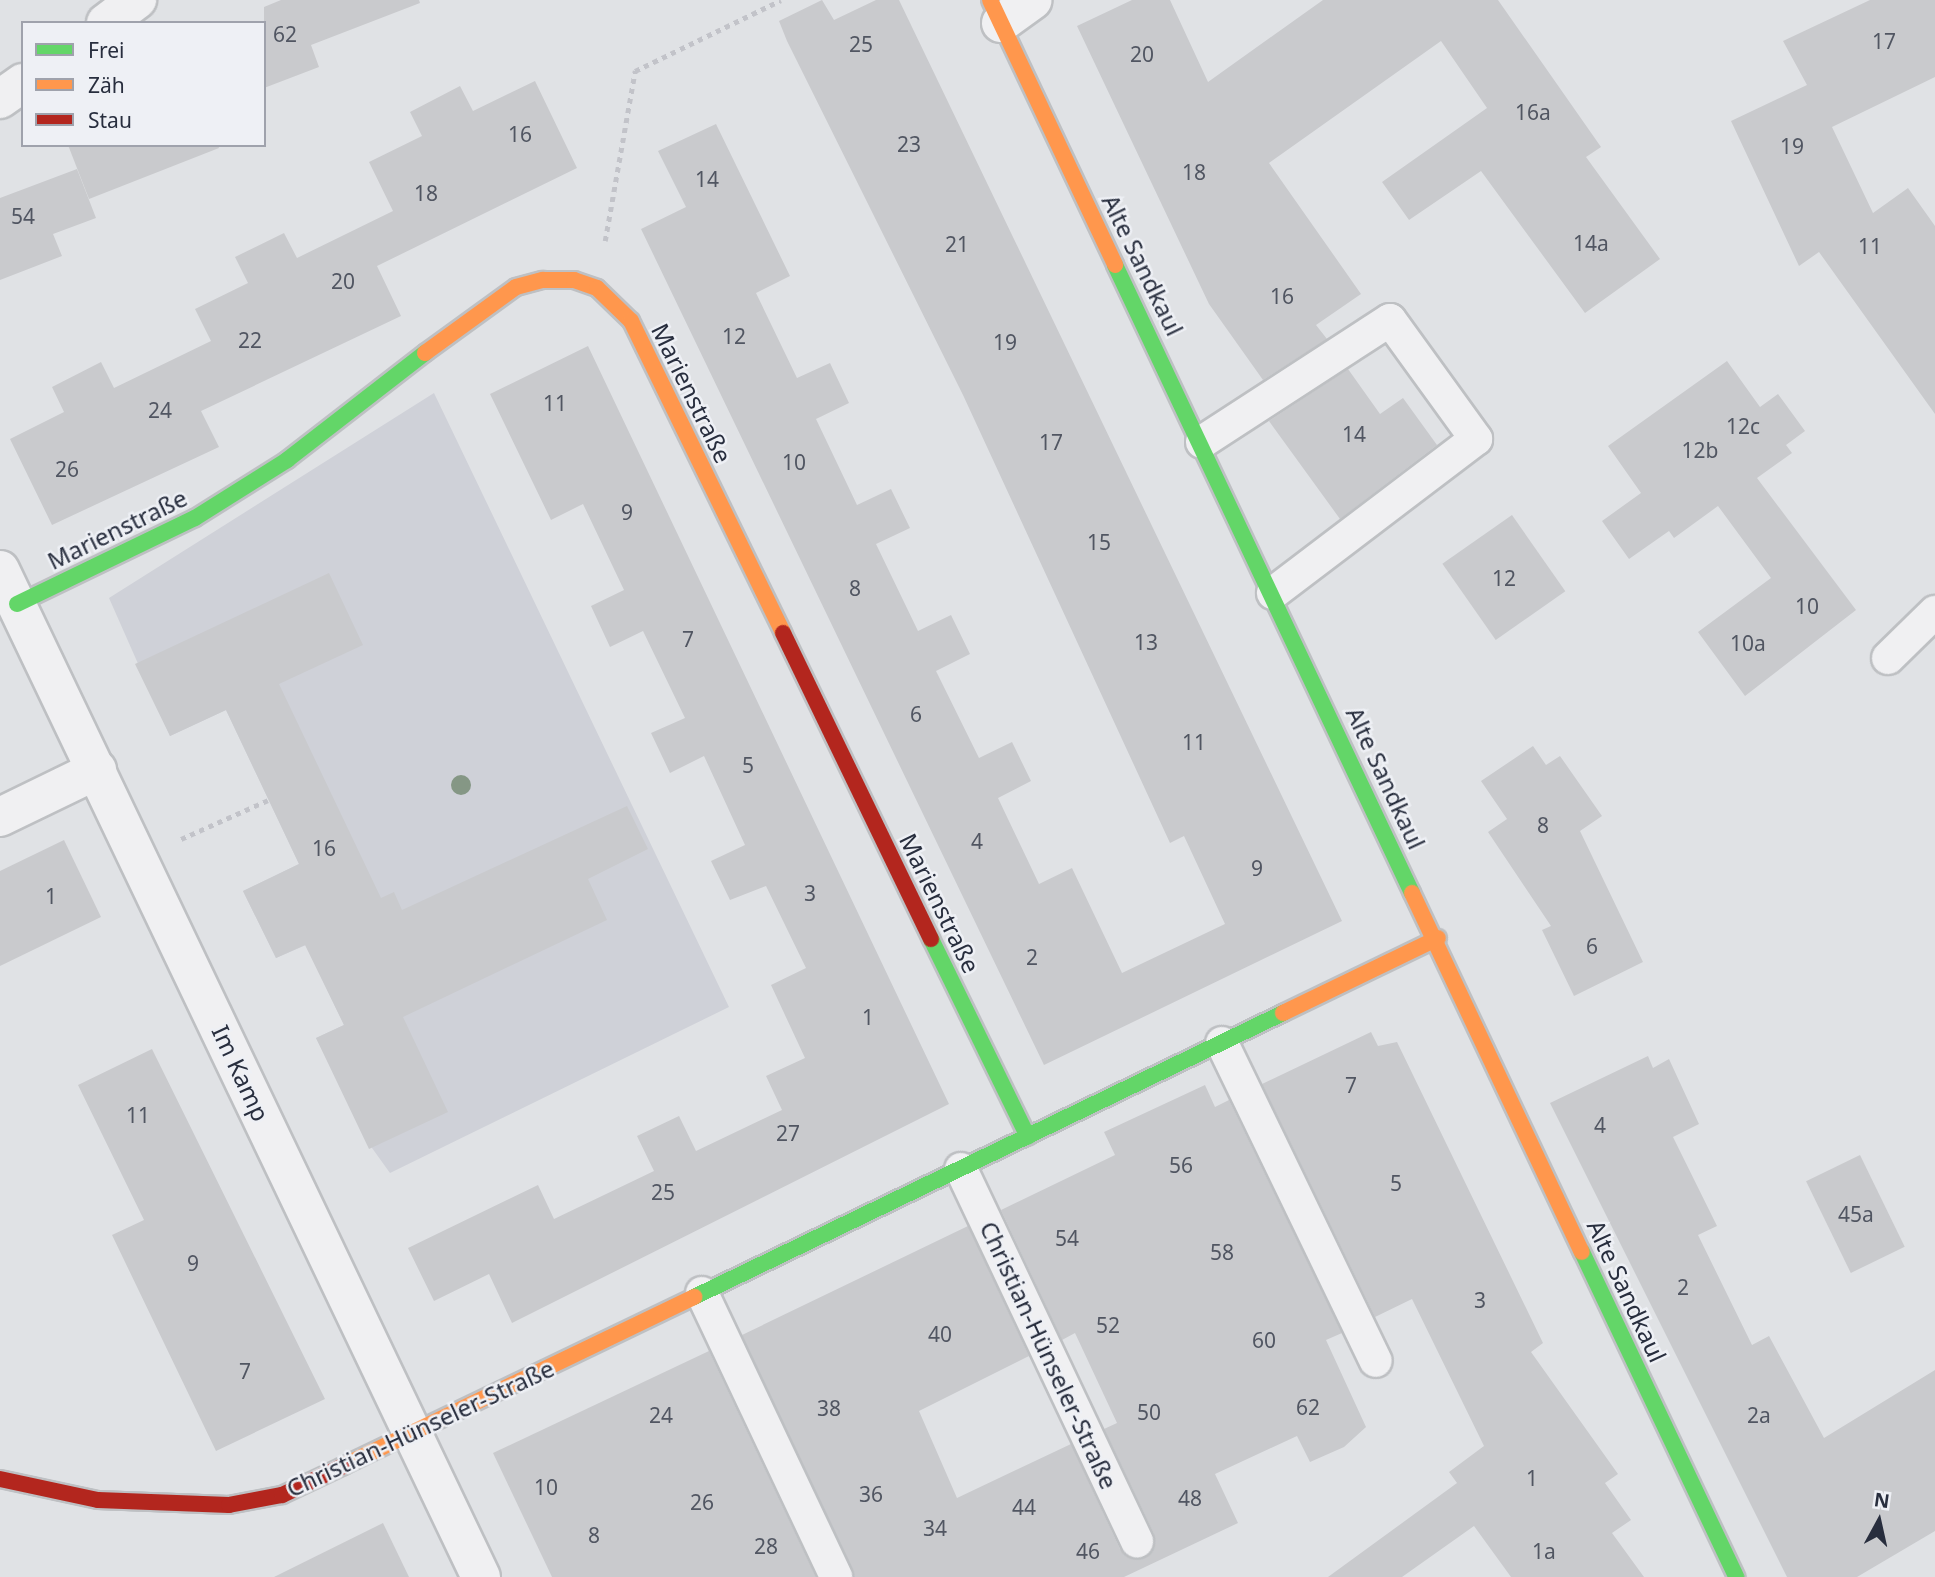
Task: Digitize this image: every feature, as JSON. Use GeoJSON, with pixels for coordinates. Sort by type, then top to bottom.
{"type":"FeatureCollection","features":[{"type":"Feature","properties":{"kind":"street"},"geometry":{"type":"LineString","coordinates":[[109,21],[137,0]]}},
{"type":"Feature","properties":{"kind":"street"},"geometry":{"type":"LineString","coordinates":[[995,11],[1033,0]]}},
{"type":"Feature","properties":{"kind":"street","name":"Alte Sandkaul"},"geometry":{"type":"LineString","coordinates":[[995,11],[1437,938],[1736,1577]]}},
{"type":"Feature","properties":{"kind":"street"},"geometry":{"type":"LineString","coordinates":[[0,99],[21,84]]}},
{"type":"Feature","properties":{"kind":"street","name":"Marienstraße"},"geometry":{"type":"LineString","coordinates":[[17,604],[195,518],[287,460],[490,302],[516,287],[543,280],[574,280],[597,288],[631,321],[1028,1137]]}},
{"type":"Feature","properties":{"kind":"street","name":"Im Kamp"},"geometry":{"type":"LineString","coordinates":[[0,570],[481,1577]]}},
{"type":"Feature","properties":{"kind":"street"},"geometry":{"type":"LineString","coordinates":[[0,817],[97,770]]}},
{"type":"Feature","properties":{"kind":"street","name":"Christian-Hünseler-Straße"},"geometry":{"type":"LineString","coordinates":[[0,1479],[98,1500],[229,1505],[282,1495],[1437,938]]}},
{"type":"Feature","properties":{"kind":"lane"},"geometry":{"type":"LineString","coordinates":[[1202,442],[1390,320],[1476,439],[1273,593]]}},
{"type":"Feature","properties":{"kind":"lane"},"geometry":{"type":"LineString","coordinates":[[1888,658],[1935,612]]}},
{"type":"Feature","properties":{"kind":"lane"},"geometry":{"type":"LineString","coordinates":[[1222,1043],[1376,1361]]}},
{"type":"Feature","properties":{"kind":"lane","name":"Christian-Hünseler-Straße"},"geometry":{"type":"LineString","coordinates":[[961,1169],[1137,1541]]}},
{"type":"Feature","properties":{"kind":"lane"},"geometry":{"type":"LineString","coordinates":[[702,1293],[836,1577]]}},
{"type":"Feature","properties":{"kind":"path"},"geometry":{"type":"LineString","coordinates":[[597,288],[635,71],[781,0]]}},
{"type":"Feature","properties":{"kind":"path"},"geometry":{"type":"LineString","coordinates":[[139,859],[268,800]]}},
{"type":"Feature","properties":{"kind":"shaded area"},"geometry":{"type":"Polygon","coordinates":[[[434,393],[729,1007],[390,1173],[372,1148],[316,1038],[344,1025],[306,945],[276,958],[243,891],[299,864],[226,710],[170,736],[109,598],[434,393]]]}},
{"type":"Feature","properties":{"kind":"building"},"geometry":{"type":"Polygon","coordinates":[[[281,0],[419,0],[420,3],[311,45],[319,67],[266,87],[264,7],[281,0]]]}},
{"type":"Feature","properties":{"kind":"building"},"geometry":{"type":"Polygon","coordinates":[[[822,0],[834,20],[876,0],[899,0],[1342,921],[1044,1065],[641,229],[686,207],[658,151],[716,124],[790,276],[756,293],[797,378],[830,363],[849,403],[816,419],[857,505],[891,489],[910,528],[876,544],[918,631],[951,615],[970,654],[936,671],[979,758],[1012,742],[1031,781],[998,798],[1039,884],[1072,868],[1122,973],[1225,924],[1184,836],[1170,843],[963,395],[787,41],[779,21],[822,0]]]}},
{"type":"Feature","properties":{"kind":"building"},"geometry":{"type":"Polygon","coordinates":[[[1132,0],[1170,0],[1208,82],[1323,0],[1498,0],[1601,147],[1586,157],[1660,259],[1585,313],[1481,171],[1409,220],[1382,182],[1487,108],[1441,41],[1269,163],[1361,294],[1316,325],[1327,339],[1263,380],[1209,304],[1077,26],[1132,0]]]}},
{"type":"Feature","properties":{"kind":"building"},"geometry":{"type":"Polygon","coordinates":[[[1870,0],[1935,0],[1935,77],[1832,127],[1873,213],[1908,188],[1935,226],[1935,414],[1819,252],[1799,266],[1731,121],[1807,85],[1783,41],[1870,0]]]}},
{"type":"Feature","properties":{"kind":"building"},"geometry":{"type":"Polygon","coordinates":[[[535,81],[577,168],[377,266],[401,316],[201,411],[219,447],[52,525],[10,439],[64,412],[52,387],[101,362],[114,388],[211,341],[195,309],[248,283],[235,257],[284,233],[297,258],[393,211],[369,162],[422,136],[410,112],[460,86],[473,111],[535,81]]]}},
{"type":"Feature","properties":{"kind":"building"},"geometry":{"type":"Polygon","coordinates":[[[69,147],[219,147],[219,148],[89,199],[69,147]]]}},
{"type":"Feature","properties":{"kind":"building"},"geometry":{"type":"Polygon","coordinates":[[[77,169],[96,218],[53,234],[62,256],[0,280],[0,198],[77,169]]]}},
{"type":"Feature","properties":{"kind":"building"},"geometry":{"type":"Polygon","coordinates":[[[588,346],[949,1104],[512,1323],[489,1274],[434,1301],[408,1248],[538,1185],[554,1219],[654,1171],[637,1136],[679,1116],[696,1151],[782,1110],[766,1076],[805,1058],[771,985],[806,968],[766,886],[730,900],[711,861],[745,845],[704,756],[670,773],[651,733],[685,718],[643,631],[610,647],[591,606],[624,590],[583,504],[551,520],[490,394],[588,346]]]}},
{"type":"Feature","properties":{"kind":"building"},"geometry":{"type":"Polygon","coordinates":[[[1727,361],[1760,407],[1778,394],[1805,431],[1786,445],[1792,453],[1757,478],[1856,610],[1745,696],[1698,632],[1771,578],[1718,506],[1674,538],[1669,531],[1629,559],[1602,521],[1641,493],[1608,446],[1727,361]]]}},
{"type":"Feature","properties":{"kind":"building"},"geometry":{"type":"Polygon","coordinates":[[[1348,369],[1380,414],[1403,398],[1437,445],[1340,519],[1269,421],[1348,369]]]}},
{"type":"Feature","properties":{"kind":"building"},"geometry":{"type":"Polygon","coordinates":[[[1512,515],[1565,591],[1496,640],[1442,564],[1512,515]]]}},
{"type":"Feature","properties":{"kind":"building"},"geometry":{"type":"Polygon","coordinates":[[[329,573],[363,645],[279,684],[381,898],[394,892],[402,910],[627,806],[648,849],[588,879],[607,920],[403,1017],[448,1112],[369,1149],[316,1038],[344,1025],[305,945],[276,958],[243,891],[299,864],[226,710],[170,736],[135,664],[329,573]]]}},
{"type":"Feature","properties":{"kind":"building"},"geometry":{"type":"Polygon","coordinates":[[[1533,746],[1546,765],[1560,756],[1602,816],[1580,831],[1643,962],[1574,996],[1542,930],[1551,926],[1488,832],[1507,819],[1481,781],[1533,746]]]}},
{"type":"Feature","properties":{"kind":"building"},"geometry":{"type":"Polygon","coordinates":[[[64,840],[101,917],[0,966],[0,871],[64,840]]]}},
{"type":"Feature","properties":{"kind":"building"},"geometry":{"type":"Polygon","coordinates":[[[1371,1032],[1378,1046],[1397,1042],[1543,1343],[1531,1352],[1618,1474],[1605,1483],[1631,1520],[1612,1533],[1644,1577],[1511,1577],[1474,1526],[1402,1577],[1328,1577],[1457,1483],[1449,1472],[1484,1446],[1412,1299],[1375,1317],[1262,1084],[1371,1032]]]}},
{"type":"Feature","properties":{"kind":"building"},"geometry":{"type":"Polygon","coordinates":[[[152,1049],[325,1399],[216,1451],[112,1235],[144,1220],[78,1085],[152,1049]]]}},
{"type":"Feature","properties":{"kind":"building"},"geometry":{"type":"Polygon","coordinates":[[[1648,1056],[1653,1068],[1669,1059],[1699,1124],[1673,1137],[1717,1226],[1698,1235],[1752,1345],[1769,1336],[1824,1438],[1935,1370],[1935,1531],[1857,1577],[1787,1577],[1550,1103],[1648,1056]]]}},
{"type":"Feature","properties":{"kind":"building"},"geometry":{"type":"Polygon","coordinates":[[[1205,1085],[1215,1107],[1229,1100],[1342,1333],[1326,1340],[1366,1427],[1344,1447],[1310,1462],[1297,1436],[1215,1474],[1238,1523],[1124,1577],[854,1577],[742,1335],[968,1226],[1029,1356],[919,1411],[957,1498],[1071,1444],[1120,1549],[1135,1559],[1145,1557],[1152,1551],[1154,1534],[1104,1429],[1117,1423],[1075,1333],[1062,1340],[1001,1210],[1115,1155],[1104,1132],[1205,1085]]]}},
{"type":"Feature","properties":{"kind":"building"},"geometry":{"type":"Polygon","coordinates":[[[1860,1155],[1905,1247],[1851,1273],[1806,1181],[1860,1155]]]}},
{"type":"Feature","properties":{"kind":"building"},"geometry":{"type":"Polygon","coordinates":[[[709,1351],[816,1577],[552,1577],[493,1453],[709,1351]]]}},
{"type":"Feature","properties":{"kind":"building"},"geometry":{"type":"Polygon","coordinates":[[[383,1523],[409,1577],[274,1577],[383,1523]]]}},
{"type":"Feature","properties":{"kind":"traffic: fast"},"geometry":{"type":"LineString","coordinates":[[1115,265],[1412,893]]}},
{"type":"Feature","properties":{"kind":"traffic: fast"},"geometry":{"type":"LineString","coordinates":[[17,604],[195,518],[287,460],[425,353]]}},
{"type":"Feature","properties":{"kind":"traffic: fast"},"geometry":{"type":"LineString","coordinates":[[931,939],[1028,1137]]}},
{"type":"Feature","properties":{"kind":"traffic: fast"},"geometry":{"type":"LineString","coordinates":[[694,1297],[1283,1013]]}},
{"type":"Feature","properties":{"kind":"traffic: fast"},"geometry":{"type":"LineString","coordinates":[[1582,1252],[1736,1577]]}},
{"type":"Feature","properties":{"kind":"traffic: slow"},"geometry":{"type":"LineString","coordinates":[[990,0],[1115,265]]}},
{"type":"Feature","properties":{"kind":"traffic: slow"},"geometry":{"type":"LineString","coordinates":[[425,353],[516,287],[543,280],[574,280],[597,288],[631,321],[783,633]]}},
{"type":"Feature","properties":{"kind":"traffic: slow"},"geometry":{"type":"LineString","coordinates":[[1412,893],[1582,1252]]}},
{"type":"Feature","properties":{"kind":"traffic: slow"},"geometry":{"type":"LineString","coordinates":[[1283,1013],[1438,938]]}},
{"type":"Feature","properties":{"kind":"traffic: slow"},"geometry":{"type":"LineString","coordinates":[[343,1466],[694,1297]]}},
{"type":"Feature","properties":{"kind":"traffic: jam"},"geometry":{"type":"LineString","coordinates":[[783,633],[931,939]]}},
{"type":"Feature","properties":{"kind":"traffic: jam"},"geometry":{"type":"LineString","coordinates":[[0,1479],[98,1500],[229,1505],[282,1495],[343,1466]]}}]}
